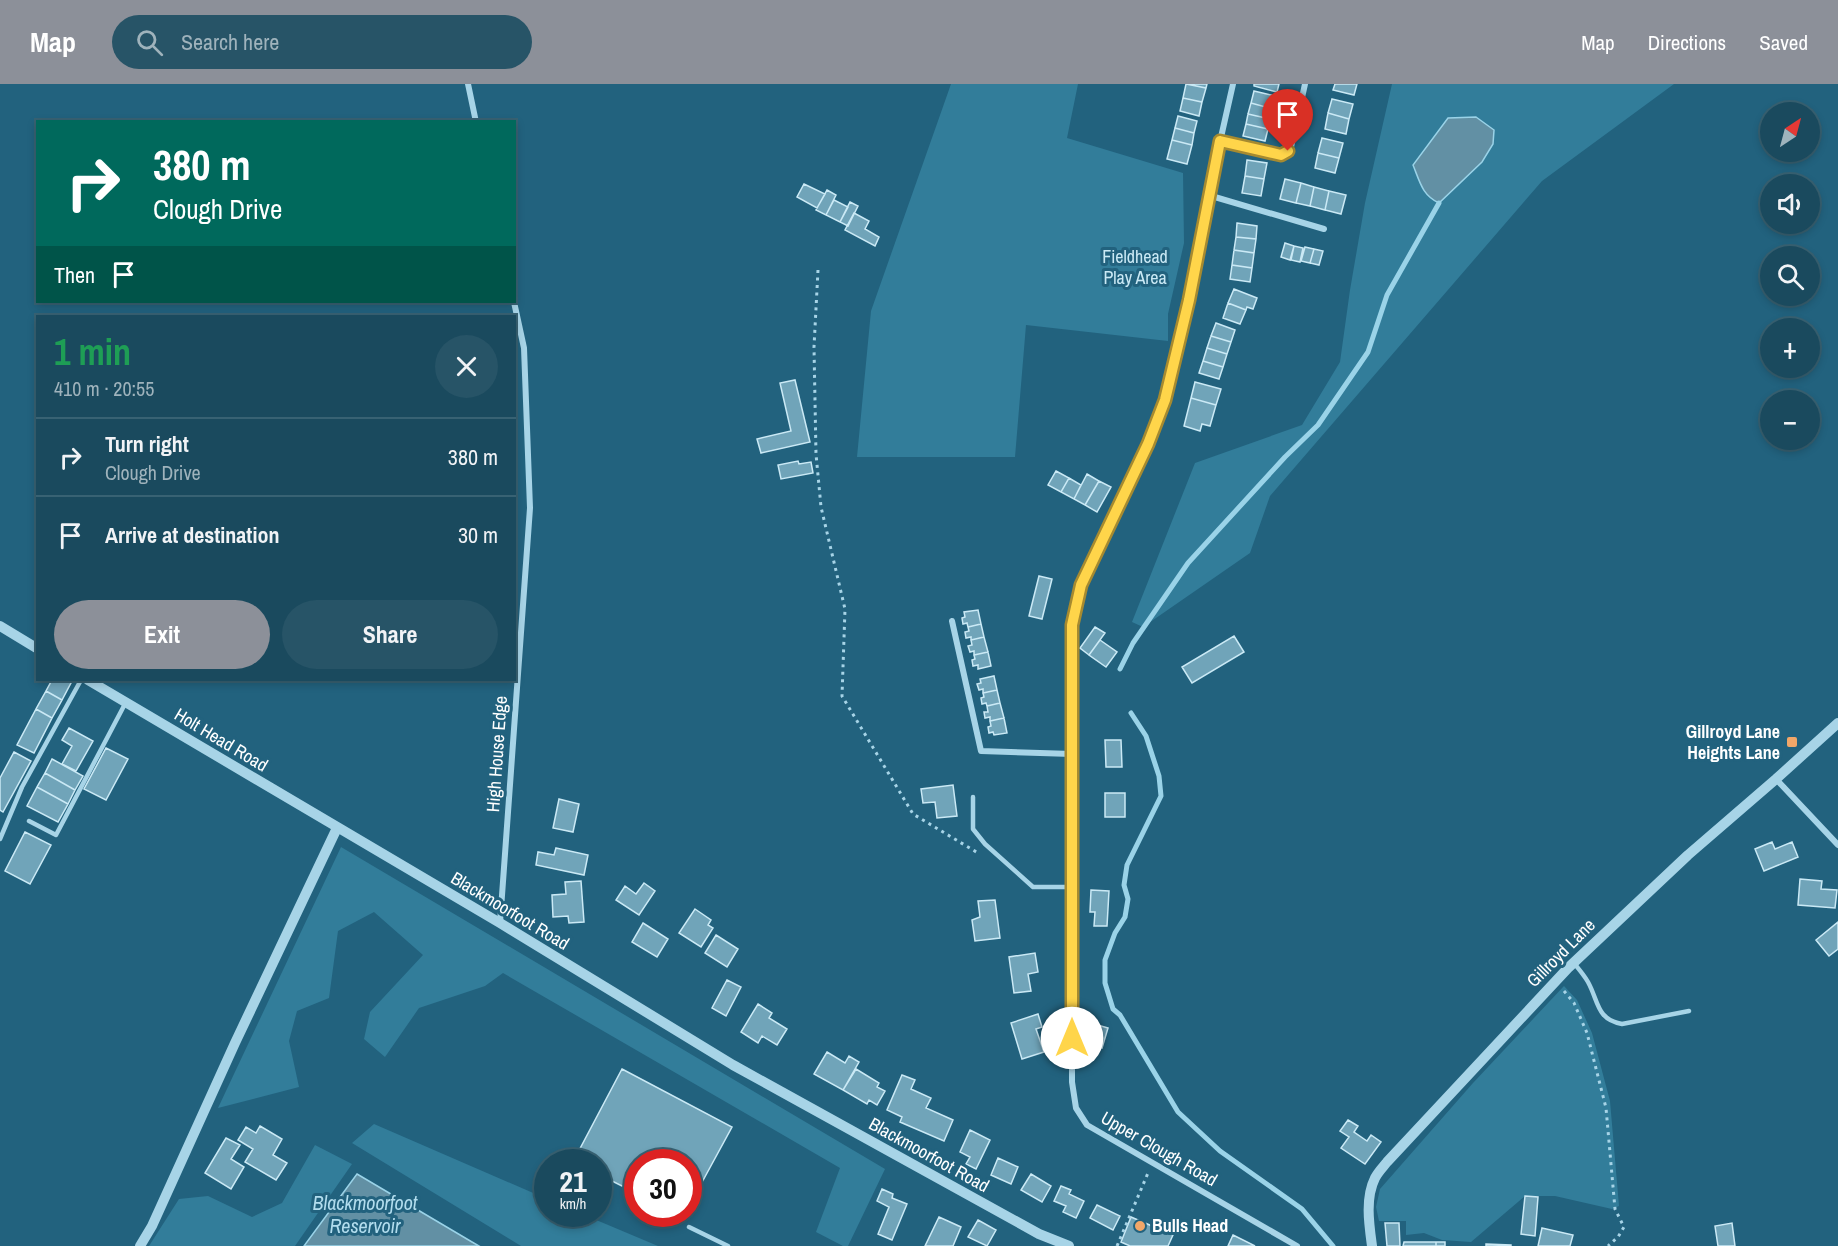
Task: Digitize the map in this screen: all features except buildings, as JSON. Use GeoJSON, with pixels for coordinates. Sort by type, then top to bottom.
{"type":"FeatureCollection","features":[{"type":"Feature","properties":{"kind":"street"},"geometry":{"type":"LineString","coordinates":[[468,84],[476,120]]}},
{"type":"Feature","properties":{"kind":"street","name":"Upper Clough Road"},"geometry":{"type":"LineString","coordinates":[[1233,84],[1208,195],[1189,300],[1165,400],[1148,444],[1081,585],[1072,625],[1072,1082],[1076,1107],[1087,1125],[1296,1246]]}},
{"type":"Feature","properties":{"kind":"street"},"geometry":{"type":"LineString","coordinates":[[1220,141],[1285,154],[1291,147],[1305,84]]}},
{"type":"Feature","properties":{"kind":"street"},"geometry":{"type":"LineString","coordinates":[[1208,195],[1324,229]]}},
{"type":"Feature","properties":{"kind":"street","name":"High House Edge"},"geometry":{"type":"LineString","coordinates":[[500,923],[530,508],[524,348],[514,303]]}},
{"type":"Feature","properties":{"kind":"street"},"geometry":{"type":"LineString","coordinates":[[952,621],[981,751],[1072,754]]}},
{"type":"Feature","properties":{"kind":"street"},"geometry":{"type":"LineString","coordinates":[[0,626],[36,648]]}},
{"type":"Feature","properties":{"kind":"street","name":"Holt Head Road"},"geometry":{"type":"LineString","coordinates":[[90,681],[337,828]]}},
{"type":"Feature","properties":{"kind":"street","name":"Gillroyd Lane"},"geometry":{"type":"LineString","coordinates":[[1372,1246],[1369,1197],[1375,1177],[1427,1117],[1573,962],[1688,855],[1838,723]]}},
{"type":"Feature","properties":{"kind":"street"},"geometry":{"type":"LineString","coordinates":[[1776,779],[1838,846]]}},
{"type":"Feature","properties":{"kind":"street"},"geometry":{"type":"LineString","coordinates":[[140,1246],[152,1226],[235,1043],[337,828]]}},
{"type":"Feature","properties":{"kind":"street","name":"Blackmoorfoot Road"},"geometry":{"type":"LineString","coordinates":[[337,828],[500,923],[733,1065],[1039,1234],[1069,1246]]}},
{"type":"Feature","properties":{"kind":"lane"},"geometry":{"type":"LineString","coordinates":[[0,838],[22,787],[80,681]]}},
{"type":"Feature","properties":{"kind":"lane"},"geometry":{"type":"LineString","coordinates":[[29,821],[57,835],[126,702]]}},
{"type":"Feature","properties":{"kind":"lane"},"geometry":{"type":"LineString","coordinates":[[974,797],[973,829],[985,844],[1033,887],[1072,887]]}},
{"type":"Feature","properties":{"kind":"lane"},"geometry":{"type":"LineString","coordinates":[[1573,962],[1588,981],[1602,1015],[1611,1022],[1622,1024],[1689,1011]]}},
{"type":"Feature","properties":{"kind":"lane"},"geometry":{"type":"LineString","coordinates":[[689,1227],[728,1246]]}},
{"type":"Feature","properties":{"kind":"path"},"geometry":{"type":"LineString","coordinates":[[818,270],[814,347],[816,454],[821,507],[845,609],[842,696],[913,814],[985,857]]}},
{"type":"Feature","properties":{"kind":"path"},"geometry":{"type":"LineString","coordinates":[[1556,980],[1574,1003],[1587,1033],[1606,1108],[1615,1209],[1624,1227],[1608,1246]]}},
{"type":"Feature","properties":{"kind":"path"},"geometry":{"type":"LineString","coordinates":[[1117,1246],[1152,1164]]}},
{"type":"Feature","properties":{"kind":"green space","name":"Fieldhead Play Area"},"geometry":{"type":"Polygon","coordinates":[[[951,84],[1078,84],[1067,138],[1183,173],[1184,243],[1168,314],[1168,341],[1026,325],[1015,457],[857,457],[871,311],[951,84]]]}},
{"type":"Feature","properties":{"kind":"green space"},"geometry":{"type":"Polygon","coordinates":[[[1392,84],[1674,84],[1542,181],[1270,496],[1250,553],[1143,627],[1132,622],[1195,463],[1302,425],[1340,362],[1365,203],[1392,84]]]}},
{"type":"Feature","properties":{"kind":"green space"},"geometry":{"type":"Polygon","coordinates":[[[341,847],[885,1169],[848,1246],[843,1246],[816,1232],[840,1168],[503,973],[485,986],[419,1008],[385,1057],[364,1039],[370,1012],[423,955],[374,912],[338,931],[329,998],[297,1011],[289,1041],[299,1087],[218,1108],[341,847]]]}},
{"type":"Feature","properties":{"kind":"green space"},"geometry":{"type":"Polygon","coordinates":[[[1564,986],[1577,1000],[1592,1033],[1610,1101],[1619,1206],[1612,1209],[1555,1196],[1525,1196],[1471,1242],[1442,1240],[1424,1233],[1406,1235],[1406,1221],[1379,1221],[1376,1207],[1380,1189],[1473,1083],[1564,986]]]}},
{"type":"Feature","properties":{"kind":"green space"},"geometry":{"type":"Polygon","coordinates":[[[374,1124],[534,1193],[534,1227],[612,1227],[658,1246],[521,1246],[352,1143],[374,1124]]]}},
{"type":"Feature","properties":{"kind":"green space"},"geometry":{"type":"Polygon","coordinates":[[[315,1145],[352,1164],[295,1246],[149,1246],[179,1199],[208,1196],[252,1217],[282,1203],[315,1145]]]}},
{"type":"Feature","properties":{"kind":"water"},"geometry":{"type":"Polygon","coordinates":[[[1476,117],[1494,130],[1493,144],[1482,162],[1439,203],[1425,192],[1413,165],[1448,118],[1476,117]]]}},
{"type":"Feature","properties":{"kind":"water","name":"Blackmoorfoot Reservoir"},"geometry":{"type":"Polygon","coordinates":[[[357,1174],[472,1242],[479,1246],[304,1246],[357,1174]]]}},
{"type":"Feature","properties":{"kind":"waterway"},"geometry":{"type":"LineString","coordinates":[[1120,669],[1133,643],[1188,563],[1285,457],[1318,425],[1368,352],[1387,295],[1439,203]]}},
{"type":"Feature","properties":{"kind":"waterway"},"geometry":{"type":"LineString","coordinates":[[1131,713],[1146,736],[1159,776],[1161,796],[1127,865],[1124,885],[1128,899],[1125,917],[1115,933],[1105,960],[1105,983],[1113,1009],[1120,1015],[1178,1112],[1220,1151],[1302,1209],[1333,1246]]}},
{"type":"Feature","properties":{"kind":"place","name":"Gillroyd Lane Heights Lane"},"geometry":{"type":"Point","coordinates":[1792,742]}},
{"type":"Feature","properties":{"kind":"place","name":"Bulls Head"},"geometry":{"type":"Point","coordinates":[1140,1226]}},
{"type":"Feature","properties":{"kind":"route"},"geometry":{"type":"LineString","coordinates":[[1072,1038],[1072,625],[1081,585],[1148,444],[1165,400],[1189,300],[1220,141],[1281,155],[1288,151]]}}]}
